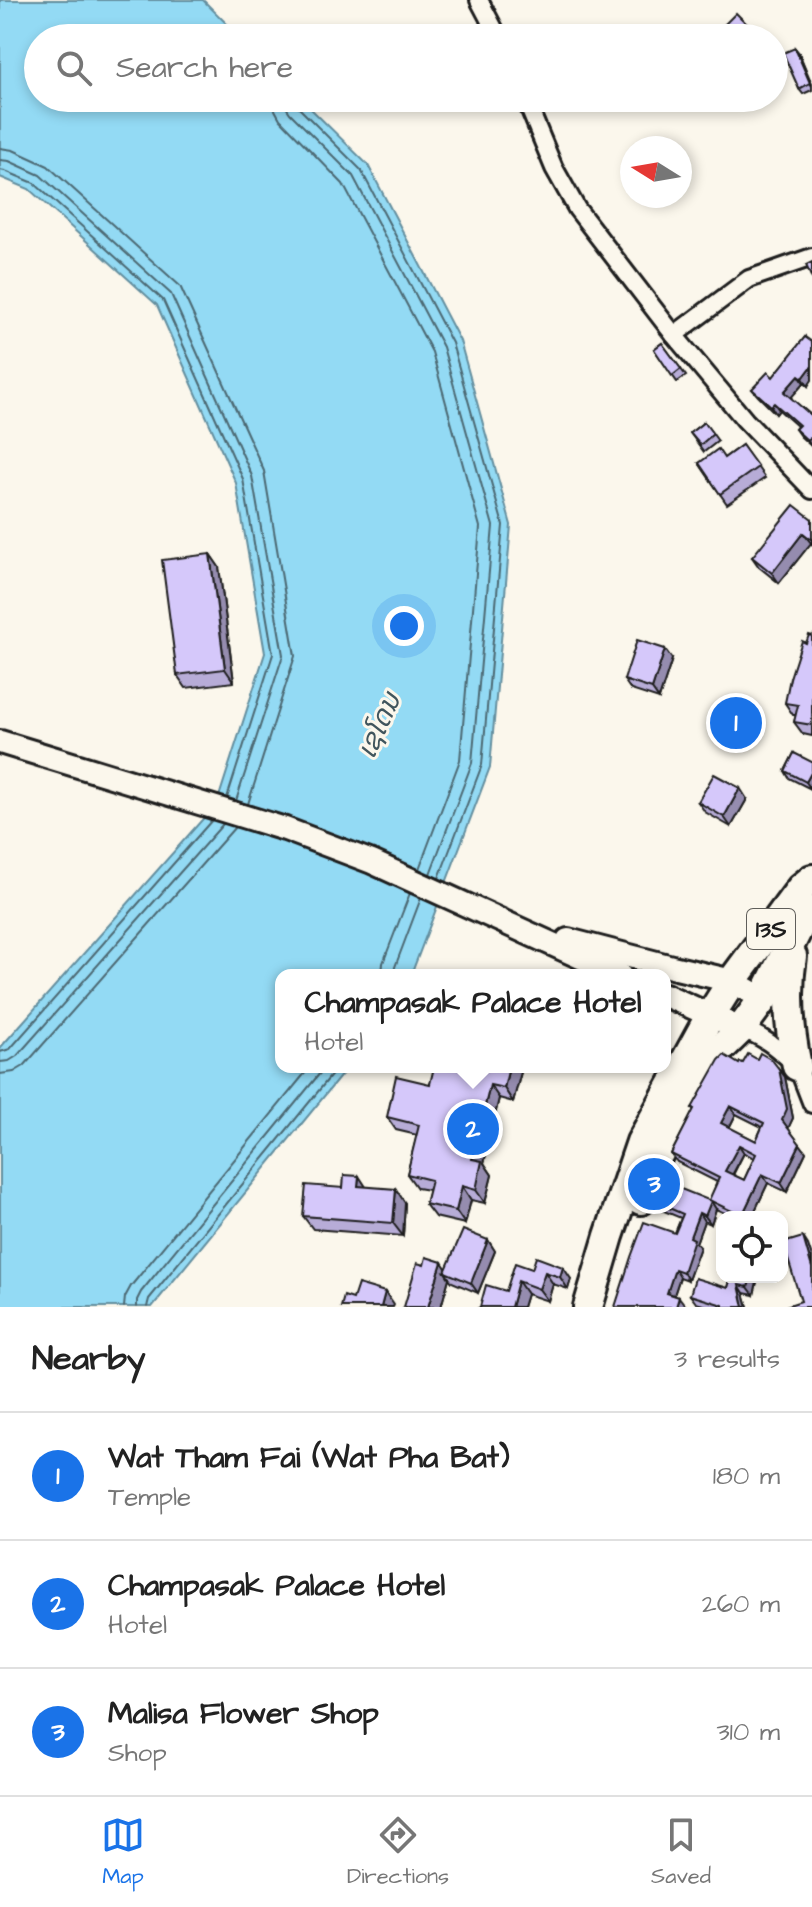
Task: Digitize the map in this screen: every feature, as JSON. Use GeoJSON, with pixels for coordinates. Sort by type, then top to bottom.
{"type":"FeatureCollection","features":[{"type":"Feature","properties":{"kind":"highway","name":"13S"},"geometry":{"type":"LineString","coordinates":[[588,1307],[641,1142],[732,981],[801,888],[812,879]]}},
{"type":"Feature","properties":{"kind":"highway","name":"13S"},"geometry":{"type":"LineString","coordinates":[[607,1307],[630,1227],[658,1155],[711,1058],[741,1029],[763,999],[806,917]]}},
{"type":"Feature","properties":{"kind":"highway"},"geometry":{"type":"LineString","coordinates":[[797,1066],[789,1031],[788,995],[791,959],[806,917]]}},
{"type":"Feature","properties":{"kind":"street"},"geometry":{"type":"LineString","coordinates":[[479,0],[493,24]]}},
{"type":"Feature","properties":{"kind":"street"},"geometry":{"type":"LineString","coordinates":[[531,112],[554,168],[577,209],[674,335],[745,420],[812,490]]}},
{"type":"Feature","properties":{"kind":"street"},"geometry":{"type":"LineString","coordinates":[[674,335],[749,279],[812,257]]}},
{"type":"Feature","properties":{"kind":"street"},"geometry":{"type":"LineString","coordinates":[[8,744],[285,829],[372,862],[607,969]]}},
{"type":"Feature","properties":{"kind":"street"},"geometry":{"type":"LineString","coordinates":[[501,922],[732,981],[763,999],[783,1026],[812,1104]]}},
{"type":"Feature","properties":{"kind":"street"},"geometry":{"type":"LineString","coordinates":[[671,998],[772,1043],[797,1066]]}},
{"type":"Feature","properties":{"kind":"water","name":"ເຊໂດນ"},"geometry":{"type":"Polygon","coordinates":[[[0,0],[203,0],[227,24],[24,24],[24,112],[314,112],[368,165],[460,341],[511,525],[490,767],[413,969],[275,969],[275,1073],[343,1073],[152,1307],[0,1307],[0,1048],[217,803],[265,653],[236,483],[157,305],[29,189],[0,177],[0,0]]]}},
{"type":"Feature","properties":{"kind":"building"},"geometry":{"type":"Polygon","coordinates":[[[736,13],[747,24],[725,24],[736,13]]]}},
{"type":"Feature","properties":{"kind":"building"},"geometry":{"type":"Polygon","coordinates":[[[795,48],[810,83],[799,89],[788,64],[788,51],[795,48]]]}},
{"type":"Feature","properties":{"kind":"building"},"geometry":{"type":"Polygon","coordinates":[[[812,262],[812,279],[806,265],[812,262]]]}},
{"type":"Feature","properties":{"kind":"building"},"geometry":{"type":"Polygon","coordinates":[[[805,337],[812,342],[812,366],[803,378],[799,375],[784,392],[812,416],[812,440],[807,440],[795,429],[799,425],[774,403],[771,406],[752,389],[768,372],[773,377],[805,337]]]}},
{"type":"Feature","properties":{"kind":"building"},"geometry":{"type":"Polygon","coordinates":[[[662,343],[681,369],[672,376],[654,349],[662,343]]]}},
{"type":"Feature","properties":{"kind":"building"},"geometry":{"type":"Polygon","coordinates":[[[704,422],[713,434],[700,445],[690,433],[704,422]]]}},
{"type":"Feature","properties":{"kind":"building"},"geometry":{"type":"Polygon","coordinates":[[[742,445],[758,467],[720,494],[699,463],[718,449],[724,458],[742,445]]]}},
{"type":"Feature","properties":{"kind":"building"},"geometry":{"type":"Polygon","coordinates":[[[794,505],[812,519],[812,540],[803,533],[772,573],[752,557],[794,505]]]}},
{"type":"Feature","properties":{"kind":"building"},"geometry":{"type":"Polygon","coordinates":[[[210,554],[225,669],[177,675],[162,560],[210,554]]]}},
{"type":"Feature","properties":{"kind":"building"},"geometry":{"type":"Polygon","coordinates":[[[809,635],[812,636],[812,725],[794,722],[798,705],[785,703],[802,641],[806,643],[809,635]]]}},
{"type":"Feature","properties":{"kind":"building"},"geometry":{"type":"Polygon","coordinates":[[[637,640],[665,649],[652,689],[624,680],[637,640]]]}},
{"type":"Feature","properties":{"kind":"building"},"geometry":{"type":"Polygon","coordinates":[[[794,753],[812,762],[812,771],[806,782],[785,771],[794,753]]]}},
{"type":"Feature","properties":{"kind":"building"},"geometry":{"type":"Polygon","coordinates":[[[714,774],[740,788],[724,817],[698,802],[714,774]]]}},
{"type":"Feature","properties":{"kind":"building"},"geometry":{"type":"Polygon","coordinates":[[[760,1053],[779,1069],[787,1109],[782,1120],[800,1144],[781,1183],[762,1174],[744,1211],[732,1211],[709,1200],[719,1178],[671,1154],[719,1060],[724,1055],[739,1064],[748,1054],[757,1059],[760,1053]],[[730,1106],[721,1123],[756,1141],[764,1123],[730,1106]],[[739,1145],[725,1171],[744,1180],[756,1154],[739,1145]]]}},
{"type":"Feature","properties":{"kind":"building"},"geometry":{"type":"Polygon","coordinates":[[[433,1073],[508,1073],[504,1088],[490,1085],[472,1159],[482,1161],[476,1190],[462,1186],[456,1211],[425,1204],[431,1180],[407,1174],[419,1125],[387,1117],[396,1076],[430,1084],[433,1073]]]}},
{"type":"Feature","properties":{"kind":"building"},"geometry":{"type":"Polygon","coordinates":[[[344,1175],[359,1176],[358,1186],[396,1189],[393,1223],[303,1216],[306,1185],[343,1188],[344,1175]]]}},
{"type":"Feature","properties":{"kind":"building"},"geometry":{"type":"Polygon","coordinates":[[[661,1181],[711,1201],[705,1216],[699,1213],[690,1237],[694,1239],[683,1272],[675,1269],[667,1293],[679,1297],[676,1307],[615,1307],[644,1222],[675,1233],[683,1214],[653,1201],[661,1181]]]}},
{"type":"Feature","properties":{"kind":"building"},"geometry":{"type":"Polygon","coordinates":[[[463,1230],[488,1240],[471,1283],[445,1272],[463,1230]]]}},
{"type":"Feature","properties":{"kind":"building"},"geometry":{"type":"Polygon","coordinates":[[[803,1237],[812,1268],[812,1307],[786,1306],[801,1301],[788,1259],[788,1242],[803,1237]]]}},
{"type":"Feature","properties":{"kind":"building"},"geometry":{"type":"Polygon","coordinates":[[[426,1257],[442,1262],[428,1307],[404,1307],[417,1263],[424,1265],[426,1257]]]}},
{"type":"Feature","properties":{"kind":"building"},"geometry":{"type":"Polygon","coordinates":[[[536,1257],[563,1267],[560,1277],[545,1272],[539,1289],[518,1281],[511,1307],[480,1307],[486,1285],[506,1291],[515,1263],[532,1269],[536,1257]]]}},
{"type":"Feature","properties":{"kind":"building"},"geometry":{"type":"Polygon","coordinates":[[[695,1278],[728,1288],[729,1283],[749,1283],[748,1287],[739,1285],[744,1307],[723,1307],[690,1295],[695,1278]]]}},
{"type":"Feature","properties":{"kind":"building"},"geometry":{"type":"Polygon","coordinates":[[[358,1284],[385,1292],[381,1307],[341,1307],[344,1296],[353,1299],[358,1284]]]}},
{"type":"Feature","properties":{"kind":"place","name":"Wat Tham Fai (Wat Pha Bat)"},"geometry":{"type":"Point","coordinates":[736,723]}},
{"type":"Feature","properties":{"kind":"place","name":"Champasak Palace Hotel"},"geometry":{"type":"Point","coordinates":[473,1129]}},
{"type":"Feature","properties":{"kind":"place","name":"Malisa Flower Shop"},"geometry":{"type":"Point","coordinates":[654,1184]}}]}
